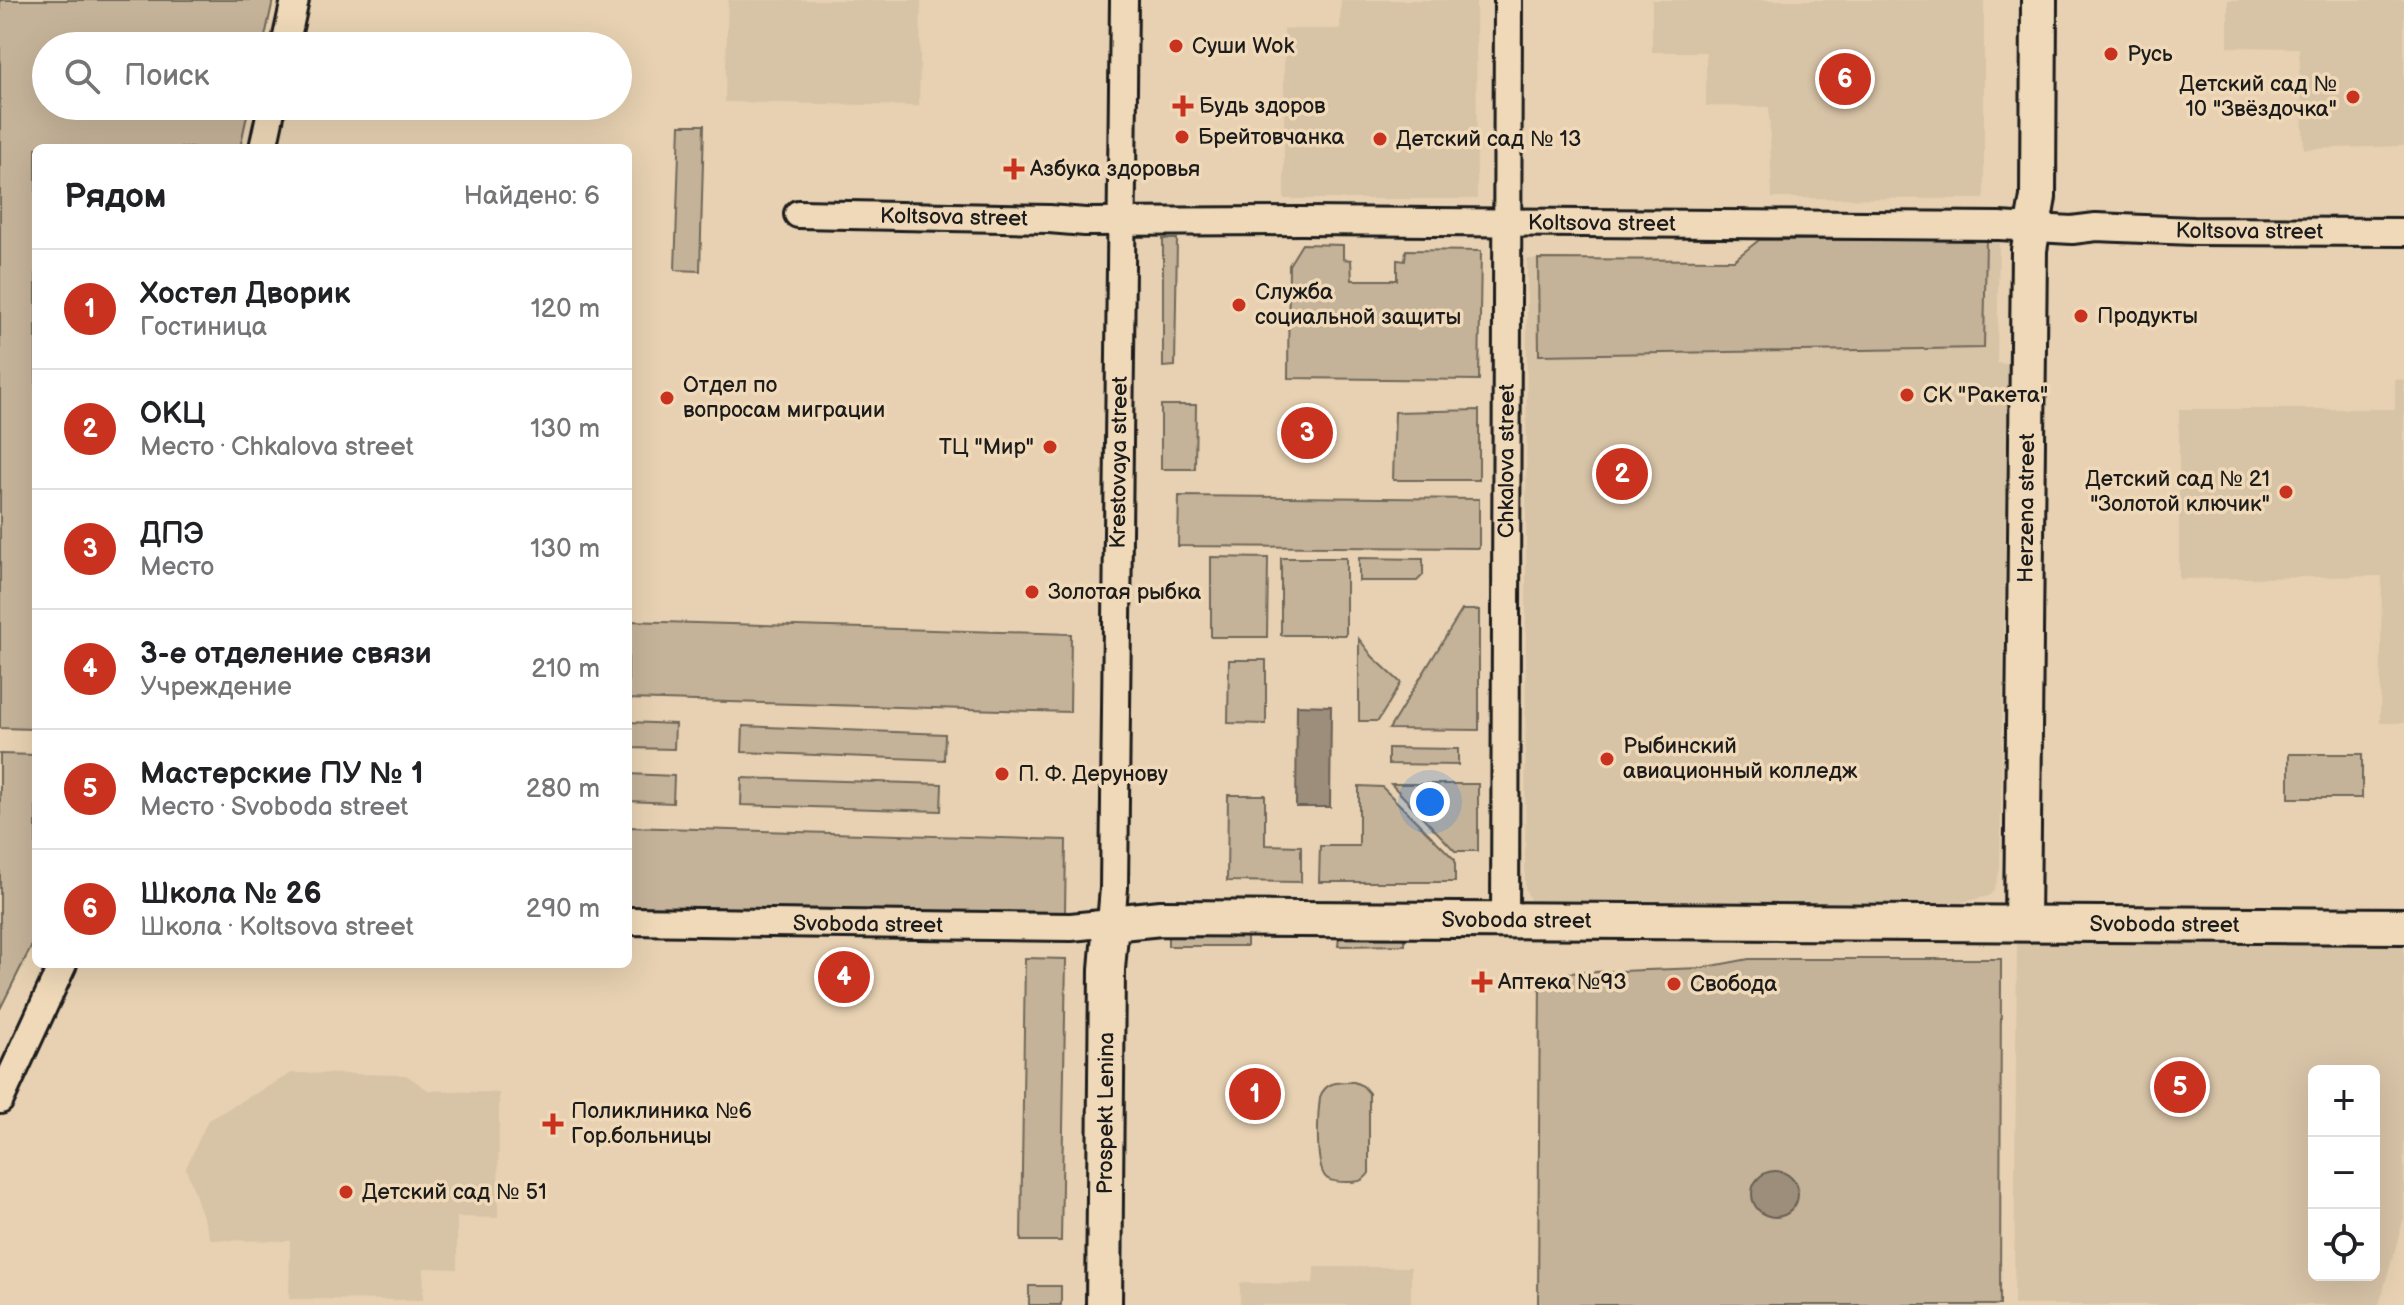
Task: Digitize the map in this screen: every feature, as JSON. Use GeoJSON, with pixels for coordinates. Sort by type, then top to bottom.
{"type":"FeatureCollection","features":[{"type":"Feature","properties":{"kind":"main road","name":"Herzena street"},"geometry":{"type":"LineString","coordinates":[[2022,922],[2029,250],[2038,197],[2039,0]]}},
{"type":"Feature","properties":{"kind":"main road","name":"Svoboda street"},"geometry":{"type":"LineString","coordinates":[[1111,923],[1161,918],[2404,926]]}},
{"type":"Feature","properties":{"kind":"main road","name":"Prospekt Lenina"},"geometry":{"type":"LineString","coordinates":[[1104,1305],[1107,969],[1111,923]]}},
{"type":"Feature","properties":{"kind":"street"},"geometry":{"type":"LineString","coordinates":[[288,32],[295,0]]}},
{"type":"Feature","properties":{"kind":"street","name":"Krestovaya street"},"geometry":{"type":"LineString","coordinates":[[1111,923],[1114,888],[1124,0]]}},
{"type":"Feature","properties":{"kind":"street","name":"Chkalova street"},"geometry":{"type":"LineString","coordinates":[[1505,921],[1508,0]]}},
{"type":"Feature","properties":{"kind":"street"},"geometry":{"type":"LineString","coordinates":[[264,144],[269,120]]}},
{"type":"Feature","properties":{"kind":"street","name":"Koltsova street"},"geometry":{"type":"LineString","coordinates":[[798,214],[1122,222],[2404,232]]}},
{"type":"Feature","properties":{"kind":"street","name":"Svoboda street"},"geometry":{"type":"LineString","coordinates":[[632,921],[1071,927],[1111,923]]}},
{"type":"Feature","properties":{"kind":"street"},"geometry":{"type":"LineString","coordinates":[[0,1100],[61,968]]}},
{"type":"Feature","properties":{"kind":"shaded area"},"geometry":{"type":"Polygon","coordinates":[[[0,0],[273,0],[266,32],[32,32],[32,120],[246,120],[241,144],[32,144],[32,729],[0,728],[0,0]]]}},
{"type":"Feature","properties":{"kind":"shaded area"},"geometry":{"type":"Polygon","coordinates":[[[728,0],[921,0],[919,106],[725,102],[728,0]]]}},
{"type":"Feature","properties":{"kind":"shaded area","name":"Детский сад № 13"},"geometry":{"type":"Polygon","coordinates":[[[1341,0],[1476,0],[1477,199],[1284,199],[1284,29],[1340,29],[1341,0]]]}},
{"type":"Feature","properties":{"kind":"shaded area"},"geometry":{"type":"Polygon","coordinates":[[[1652,0],[1984,0],[1984,199],[1772,198],[1769,107],[1706,106],[1706,52],[1652,52],[1652,0]]]}},
{"type":"Feature","properties":{"kind":"shaded area","name":"Детский сад № 10 \"Звёздочка\""},"geometry":{"type":"Polygon","coordinates":[[[2228,0],[2404,0],[2404,146],[2304,149],[2299,48],[2228,47],[2228,0]]]}},
{"type":"Feature","properties":{"kind":"shaded area"},"geometry":{"type":"Polygon","coordinates":[[[680,125],[704,125],[700,271],[675,270],[680,125]]]}},
{"type":"Feature","properties":{"kind":"shaded area"},"geometry":{"type":"Polygon","coordinates":[[[1163,239],[1177,239],[1175,366],[1163,367],[1163,239]]]}},
{"type":"Feature","properties":{"kind":"shaded area"},"geometry":{"type":"Polygon","coordinates":[[[1986,239],[1999,240],[1997,363],[2008,364],[2000,869],[1994,891],[1989,896],[1960,903],[1530,900],[1525,888],[1527,259],[1538,259],[1539,355],[1984,348],[1986,239]]]}},
{"type":"Feature","properties":{"kind":"shaded area"},"geometry":{"type":"Polygon","coordinates":[[[1986,239],[1984,348],[1539,355],[1538,259],[1734,260],[1759,240],[1986,239]]]}},
{"type":"Feature","properties":{"kind":"shaded area"},"geometry":{"type":"Polygon","coordinates":[[[1302,244],[1343,245],[1343,259],[1351,260],[1352,280],[1397,280],[1397,260],[1405,261],[1406,250],[1481,251],[1479,380],[1288,378],[1289,265],[1302,244]]]}},
{"type":"Feature","properties":{"kind":"shaded area","name":"Детский сад № 21 \"Золотой ключик\""},"geometry":{"type":"Polygon","coordinates":[[[2395,379],[2404,380],[2404,723],[2380,723],[2382,576],[2179,579],[2179,409],[2395,409],[2395,379]]]}},
{"type":"Feature","properties":{"kind":"shaded area"},"geometry":{"type":"Polygon","coordinates":[[[1161,405],[1196,405],[1195,469],[1161,469],[1161,405]]]}},
{"type":"Feature","properties":{"kind":"shaded area"},"geometry":{"type":"Polygon","coordinates":[[[1479,410],[1479,480],[1393,480],[1395,412],[1479,410]]]}},
{"type":"Feature","properties":{"kind":"shaded area"},"geometry":{"type":"Polygon","coordinates":[[[1179,496],[1479,499],[1479,548],[1178,546],[1179,496]]]}},
{"type":"Feature","properties":{"kind":"shaded area"},"geometry":{"type":"Polygon","coordinates":[[[1211,557],[1268,558],[1267,637],[1211,637],[1211,557]]]}},
{"type":"Feature","properties":{"kind":"shaded area"},"geometry":{"type":"Polygon","coordinates":[[[1281,558],[1346,558],[1346,635],[1281,635],[1281,558]]]}},
{"type":"Feature","properties":{"kind":"shaded area"},"geometry":{"type":"Polygon","coordinates":[[[1359,558],[1423,559],[1423,575],[1417,581],[1359,581],[1359,558]]]}},
{"type":"Feature","properties":{"kind":"shaded area"},"geometry":{"type":"Polygon","coordinates":[[[1462,610],[1479,610],[1479,730],[1389,729],[1462,610]]]}},
{"type":"Feature","properties":{"kind":"shaded area"},"geometry":{"type":"Polygon","coordinates":[[[632,621],[1071,634],[1070,712],[632,699],[632,621]]]}},
{"type":"Feature","properties":{"kind":"shaded area"},"geometry":{"type":"Polygon","coordinates":[[[1359,639],[1401,683],[1378,721],[1359,721],[1359,639]]]}},
{"type":"Feature","properties":{"kind":"shaded area"},"geometry":{"type":"Polygon","coordinates":[[[1229,660],[1266,660],[1266,724],[1228,723],[1229,660]]]}},
{"type":"Feature","properties":{"kind":"shaded area"},"geometry":{"type":"Polygon","coordinates":[[[1297,705],[1331,706],[1330,807],[1296,807],[1297,705]]]}},
{"type":"Feature","properties":{"kind":"shaded area"},"geometry":{"type":"Polygon","coordinates":[[[632,722],[675,724],[674,749],[632,748],[632,722]]]}},
{"type":"Feature","properties":{"kind":"shaded area"},"geometry":{"type":"Polygon","coordinates":[[[743,726],[945,734],[944,760],[742,752],[743,726]]]}},
{"type":"Feature","properties":{"kind":"shaded area"},"geometry":{"type":"Polygon","coordinates":[[[1388,748],[1458,749],[1458,765],[1388,764],[1388,748]]]}},
{"type":"Feature","properties":{"kind":"shaded area"},"geometry":{"type":"Polygon","coordinates":[[[0,754],[32,755],[32,945],[0,1009],[0,754]]]}},
{"type":"Feature","properties":{"kind":"shaded area"},"geometry":{"type":"Polygon","coordinates":[[[2289,754],[2362,754],[2362,798],[2289,798],[2289,754]]]}},
{"type":"Feature","properties":{"kind":"shaded area"},"geometry":{"type":"Polygon","coordinates":[[[632,774],[674,776],[673,803],[632,801],[632,774]]]}},
{"type":"Feature","properties":{"kind":"shaded area"},"geometry":{"type":"Polygon","coordinates":[[[742,778],[942,784],[941,811],[741,805],[742,778]]]}},
{"type":"Feature","properties":{"kind":"shaded area"},"geometry":{"type":"Polygon","coordinates":[[[1391,784],[1478,784],[1478,851],[1455,851],[1391,784]]]}},
{"type":"Feature","properties":{"kind":"shaded area"},"geometry":{"type":"Polygon","coordinates":[[[1359,786],[1382,787],[1455,860],[1455,882],[1319,882],[1320,846],[1359,846],[1359,786]]]}},
{"type":"Feature","properties":{"kind":"shaded area"},"geometry":{"type":"Polygon","coordinates":[[[1228,795],[1265,795],[1265,845],[1301,846],[1301,882],[1227,881],[1228,795]]]}},
{"type":"Feature","properties":{"kind":"shaded area"},"geometry":{"type":"Polygon","coordinates":[[[632,827],[1066,840],[1065,913],[632,910],[632,827]]]}},
{"type":"Feature","properties":{"kind":"shaded area"},"geometry":{"type":"Polygon","coordinates":[[[1247,935],[1247,946],[1168,946],[1168,937],[1247,935]]]}},
{"type":"Feature","properties":{"kind":"shaded area"},"geometry":{"type":"Polygon","coordinates":[[[1339,935],[1405,936],[1405,945],[1338,946],[1339,935]]]}},
{"type":"Feature","properties":{"kind":"shaded area"},"geometry":{"type":"Polygon","coordinates":[[[2017,942],[2404,942],[2404,1218],[2379,1305],[2014,1305],[2017,942]]]}},
{"type":"Feature","properties":{"kind":"shaded area"},"geometry":{"type":"Polygon","coordinates":[[[1025,958],[1066,959],[1061,1241],[1021,1241],[1025,958]]]}},
{"type":"Feature","properties":{"kind":"shaded area"},"geometry":{"type":"Polygon","coordinates":[[[1749,959],[2001,959],[2000,1305],[1538,1305],[1540,974],[1701,968],[1749,959]]]}},
{"type":"Feature","properties":{"kind":"shaded area","name":"Детский сад № 51"},"geometry":{"type":"Polygon","coordinates":[[[292,1073],[406,1075],[428,1090],[499,1093],[498,1218],[457,1217],[457,1269],[424,1268],[423,1300],[289,1299],[290,1241],[211,1240],[186,1168],[208,1120],[292,1073]]]}},
{"type":"Feature","properties":{"kind":"shaded area"},"geometry":{"type":"Polygon","coordinates":[[[1354,1082],[1369,1093],[1369,1173],[1360,1181],[1335,1181],[1328,1179],[1321,1165],[1318,1141],[1320,1097],[1329,1085],[1354,1082]]]}},
{"type":"Feature","properties":{"kind":"shaded area"},"geometry":{"type":"Polygon","coordinates":[[[1775,1171],[1791,1178],[1798,1194],[1791,1210],[1775,1217],[1759,1210],[1752,1194],[1759,1178],[1775,1171]]]}},
{"type":"Feature","properties":{"kind":"shaded area"},"geometry":{"type":"Polygon","coordinates":[[[1314,1267],[1411,1267],[1411,1305],[1240,1305],[1240,1283],[1313,1284],[1314,1267]]]}},
{"type":"Feature","properties":{"kind":"shaded area"},"geometry":{"type":"Polygon","coordinates":[[[1029,1286],[1061,1286],[1061,1305],[1029,1305],[1029,1286]]]}},
{"type":"Feature","properties":{"kind":"place","name":"Суши Wok"},"geometry":{"type":"Point","coordinates":[1176,46]}},
{"type":"Feature","properties":{"kind":"place","name":"Русь"},"geometry":{"type":"Point","coordinates":[2111,54]}},
{"type":"Feature","properties":{"kind":"place","name":"Школа № 26"},"geometry":{"type":"Point","coordinates":[1845,79]}},
{"type":"Feature","properties":{"kind":"place","name":"Детский сад № 10 \"Звёздочка\""},"geometry":{"type":"Point","coordinates":[2353,97]}},
{"type":"Feature","properties":{"kind":"place","name":"Будь здоров"},"geometry":{"type":"Point","coordinates":[1183,106]}},
{"type":"Feature","properties":{"kind":"place","name":"Брейтовчанка"},"geometry":{"type":"Point","coordinates":[1182,137]}},
{"type":"Feature","properties":{"kind":"place","name":"Детский сад № 13"},"geometry":{"type":"Point","coordinates":[1380,139]}},
{"type":"Feature","properties":{"kind":"place","name":"Азбука здоровья"},"geometry":{"type":"Point","coordinates":[1014,169]}},
{"type":"Feature","properties":{"kind":"place","name":"Служба социальной защиты"},"geometry":{"type":"Point","coordinates":[1239,305]}},
{"type":"Feature","properties":{"kind":"place","name":"Продукты"},"geometry":{"type":"Point","coordinates":[2081,316]}},
{"type":"Feature","properties":{"kind":"place","name":"СК \"Ракета\""},"geometry":{"type":"Point","coordinates":[1907,395]}},
{"type":"Feature","properties":{"kind":"place","name":"Отдел по вопросам миграции"},"geometry":{"type":"Point","coordinates":[667,398]}},
{"type":"Feature","properties":{"kind":"place","name":"ДПЭ"},"geometry":{"type":"Point","coordinates":[1307,433]}},
{"type":"Feature","properties":{"kind":"place","name":"ТЦ \"Мир\""},"geometry":{"type":"Point","coordinates":[1050,447]}},
{"type":"Feature","properties":{"kind":"place","name":"ОКЦ"},"geometry":{"type":"Point","coordinates":[1622,474]}},
{"type":"Feature","properties":{"kind":"place","name":"Детский сад № 21 \"Золотой ключик\""},"geometry":{"type":"Point","coordinates":[2286,492]}},
{"type":"Feature","properties":{"kind":"place","name":"Золотая рыбка"},"geometry":{"type":"Point","coordinates":[1032,592]}},
{"type":"Feature","properties":{"kind":"place","name":"Рыбинский авиационный колледж"},"geometry":{"type":"Point","coordinates":[1607,759]}},
{"type":"Feature","properties":{"kind":"place","name":"П. Ф. Дерунову"},"geometry":{"type":"Point","coordinates":[1002,774]}},
{"type":"Feature","properties":{"kind":"place","name":"3-е отделение связи"},"geometry":{"type":"Point","coordinates":[844,977]}},
{"type":"Feature","properties":{"kind":"place","name":"Аптека №93"},"geometry":{"type":"Point","coordinates":[1482,982]}},
{"type":"Feature","properties":{"kind":"place","name":"Свобода"},"geometry":{"type":"Point","coordinates":[1674,984]}},
{"type":"Feature","properties":{"kind":"place","name":"Мастерские ПУ № 1"},"geometry":{"type":"Point","coordinates":[2180,1087]}},
{"type":"Feature","properties":{"kind":"place","name":"Хостел Дворик"},"geometry":{"type":"Point","coordinates":[1255,1094]}},
{"type":"Feature","properties":{"kind":"place","name":"Поликлиника №6 Гор.больницы"},"geometry":{"type":"Point","coordinates":[553,1124]}},
{"type":"Feature","properties":{"kind":"place","name":"Детский сад № 51"},"geometry":{"type":"Point","coordinates":[346,1192]}}]}
